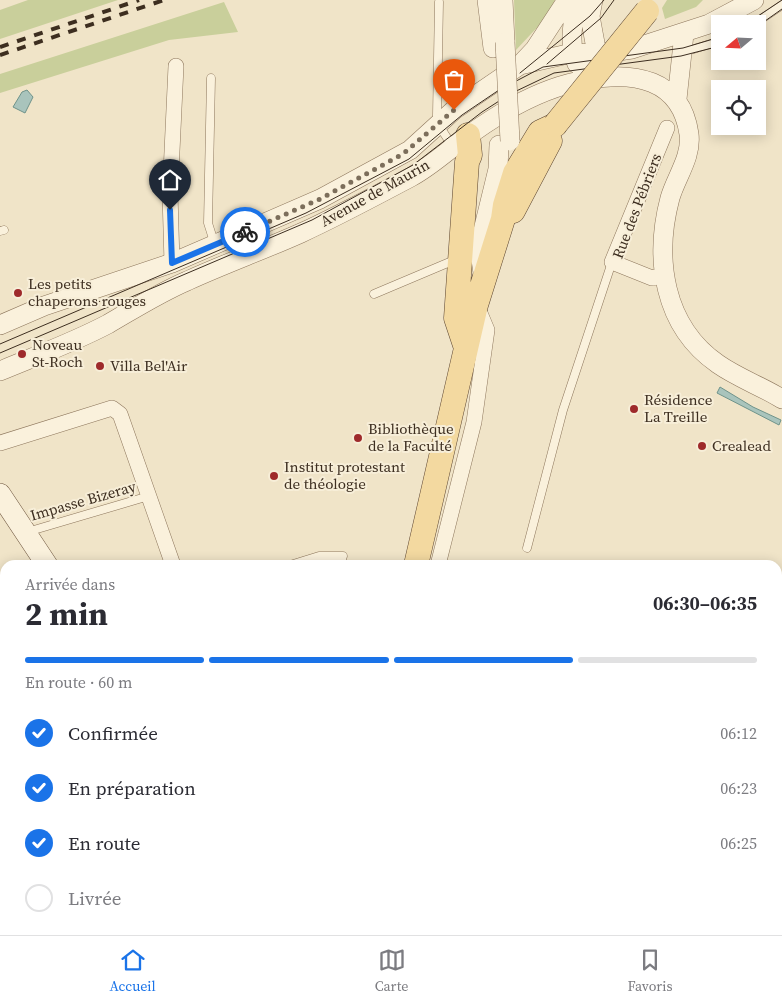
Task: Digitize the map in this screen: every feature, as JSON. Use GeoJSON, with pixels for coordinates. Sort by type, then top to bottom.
{"type":"FeatureCollection","features":[{"type":"Feature","properties":{"kind":"main road"},"geometry":{"type":"LineString","coordinates":[[417,560],[476,305],[509,214],[539,148],[540,132],[555,126],[650,6]]}},
{"type":"Feature","properties":{"kind":"main road"},"geometry":{"type":"LineString","coordinates":[[463,148],[461,257],[456,318],[466,350]]}},
{"type":"Feature","properties":{"kind":"main road"},"geometry":{"type":"LineString","coordinates":[[509,214],[505,205],[515,173],[539,148]]}},
{"type":"Feature","properties":{"kind":"main road"},"geometry":{"type":"LineString","coordinates":[[0,494],[44,560]]}},
{"type":"Feature","properties":{"kind":"street"},"geometry":{"type":"LineString","coordinates":[[487,0],[499,45]]}},
{"type":"Feature","properties":{"kind":"street"},"geometry":{"type":"LineString","coordinates":[[503,0],[499,45],[505,143],[515,173]]}},
{"type":"Feature","properties":{"kind":"street"},"geometry":{"type":"LineString","coordinates":[[520,65],[535,49],[567,0]]}},
{"type":"Feature","properties":{"kind":"street"},"geometry":{"type":"LineString","coordinates":[[577,0],[571,31],[572,53],[579,69],[588,79],[594,68],[597,54],[590,16],[593,0]]}},
{"type":"Feature","properties":{"kind":"street","name":"Avenue de Maurin"},"geometry":{"type":"LineString","coordinates":[[0,324],[44,306],[172,263],[320,199],[410,150],[454,110],[520,65],[572,53],[597,54],[683,43],[754,0]]}},
{"type":"Feature","properties":{"kind":"street"},"geometry":{"type":"LineString","coordinates":[[683,43],[677,99],[686,120],[689,147],[671,195],[663,234],[663,276],[669,299],[679,319],[705,355],[742,378],[778,394]]}},
{"type":"Feature","properties":{"kind":"street"},"geometry":{"type":"LineString","coordinates":[[172,263],[170,194],[176,66]]}},
{"type":"Feature","properties":{"kind":"street","name":"Avenue de Maurin"},"geometry":{"type":"LineString","coordinates":[[0,371],[106,325],[152,298],[188,280],[302,233],[348,210],[463,148],[544,91],[588,79],[629,76],[642,78],[662,87],[677,99]]}},
{"type":"Feature","properties":{"kind":"street","name":"Rue des Pébriers"},"geometry":{"type":"LineString","coordinates":[[663,276],[652,278],[612,262],[667,128]]}},
{"type":"Feature","properties":{"kind":"street"},"geometry":{"type":"LineString","coordinates":[[484,280],[479,247],[505,143]]}},
{"type":"Feature","properties":{"kind":"street"},"geometry":{"type":"LineString","coordinates":[[439,560],[474,422],[487,330],[476,305]]}},
{"type":"Feature","properties":{"kind":"street"},"geometry":{"type":"LineString","coordinates":[[0,443],[112,408],[120,414],[171,560]]}},
{"type":"Feature","properties":{"kind":"lane"},"geometry":{"type":"LineString","coordinates":[[439,2],[436,88],[438,124],[463,148]]}},
{"type":"Feature","properties":{"kind":"lane"},"geometry":{"type":"LineString","coordinates":[[766,15],[782,4]]}},
{"type":"Feature","properties":{"kind":"lane"},"geometry":{"type":"LineString","coordinates":[[683,43],[711,42]]}},
{"type":"Feature","properties":{"kind":"lane"},"geometry":{"type":"LineString","coordinates":[[211,78],[208,223],[215,245]]}},
{"type":"Feature","properties":{"kind":"lane"},"geometry":{"type":"LineString","coordinates":[[374,294],[461,257]]}},
{"type":"Feature","properties":{"kind":"lane"},"geometry":{"type":"LineString","coordinates":[[527,548],[563,410],[612,262]]}},
{"type":"Feature","properties":{"kind":"lane","name":"Impasse Bizeray"},"geometry":{"type":"LineString","coordinates":[[25,532],[149,496]]}},
{"type":"Feature","properties":{"kind":"lane"},"geometry":{"type":"LineString","coordinates":[[306,560],[319,556],[343,556],[342,560]]}},
{"type":"Feature","properties":{"kind":"green space"},"geometry":{"type":"Polygon","coordinates":[[[28,0],[118,0],[0,39],[0,10],[28,0]]]}},
{"type":"Feature","properties":{"kind":"green space"},"geometry":{"type":"Polygon","coordinates":[[[514,0],[555,0],[546,18],[516,50],[514,0]]]}},
{"type":"Feature","properties":{"kind":"green space"},"geometry":{"type":"Polygon","coordinates":[[[667,0],[703,0],[696,7],[665,19],[662,8],[667,0]]]}},
{"type":"Feature","properties":{"kind":"green space"},"geometry":{"type":"Polygon","coordinates":[[[224,2],[238,32],[169,40],[0,93],[0,74],[224,2]]]}},
{"type":"Feature","properties":{"kind":"water"},"geometry":{"type":"Polygon","coordinates":[[[27,90],[33,97],[25,113],[13,107],[22,92],[27,90]]]}},
{"type":"Feature","properties":{"kind":"water"},"geometry":{"type":"Polygon","coordinates":[[[720,387],[753,407],[781,420],[779,425],[717,393],[720,387]]]}},
{"type":"Feature","properties":{"kind":"tram line"},"geometry":{"type":"LineString","coordinates":[[520,73],[590,16],[604,0]]}},
{"type":"Feature","properties":{"kind":"tram line"},"geometry":{"type":"LineString","coordinates":[[547,64],[601,18],[614,0]]}},
{"type":"Feature","properties":{"kind":"tram line"},"geometry":{"type":"LineString","coordinates":[[760,15],[782,0]]}},
{"type":"Feature","properties":{"kind":"tram line"},"geometry":{"type":"LineString","coordinates":[[766,20],[782,9]]}},
{"type":"Feature","properties":{"kind":"tram line"},"geometry":{"type":"LineString","coordinates":[[0,344],[306,213],[409,159],[462,115],[499,90],[543,67],[683,48],[711,40]]}},
{"type":"Feature","properties":{"kind":"tram line"},"geometry":{"type":"LineString","coordinates":[[0,353],[312,220],[413,165],[482,112],[510,94],[554,73],[681,56],[711,48]]}},
{"type":"Feature","properties":{"kind":"railway"},"geometry":{"type":"LineString","coordinates":[[0,47],[139,0]]}},
{"type":"Feature","properties":{"kind":"railway"},"geometry":{"type":"LineString","coordinates":[[0,55],[164,0]]}},
{"type":"Feature","properties":{"kind":"way so far"},"geometry":{"type":"LineString","coordinates":[[245,232],[320,199],[410,150],[454,110]]}},
{"type":"Feature","properties":{"kind":"place","name":"Les petits chaperons rouges"},"geometry":{"type":"Point","coordinates":[18,293]}},
{"type":"Feature","properties":{"kind":"place","name":"Noveau St-Roch"},"geometry":{"type":"Point","coordinates":[22,354]}},
{"type":"Feature","properties":{"kind":"place","name":"Villa Bel'Air"},"geometry":{"type":"Point","coordinates":[100,366]}},
{"type":"Feature","properties":{"kind":"place","name":"Résidence La Treille"},"geometry":{"type":"Point","coordinates":[634,409]}},
{"type":"Feature","properties":{"kind":"place","name":"Bibliothèque de la Faculté"},"geometry":{"type":"Point","coordinates":[358,438]}},
{"type":"Feature","properties":{"kind":"place","name":"Crealead"},"geometry":{"type":"Point","coordinates":[702,446]}},
{"type":"Feature","properties":{"kind":"place","name":"Institut protestant de théologie"},"geometry":{"type":"Point","coordinates":[274,476]}},
{"type":"Feature","properties":{"kind":"route"},"geometry":{"type":"LineString","coordinates":[[170,210],[172,263],[245,232]]}}]}
